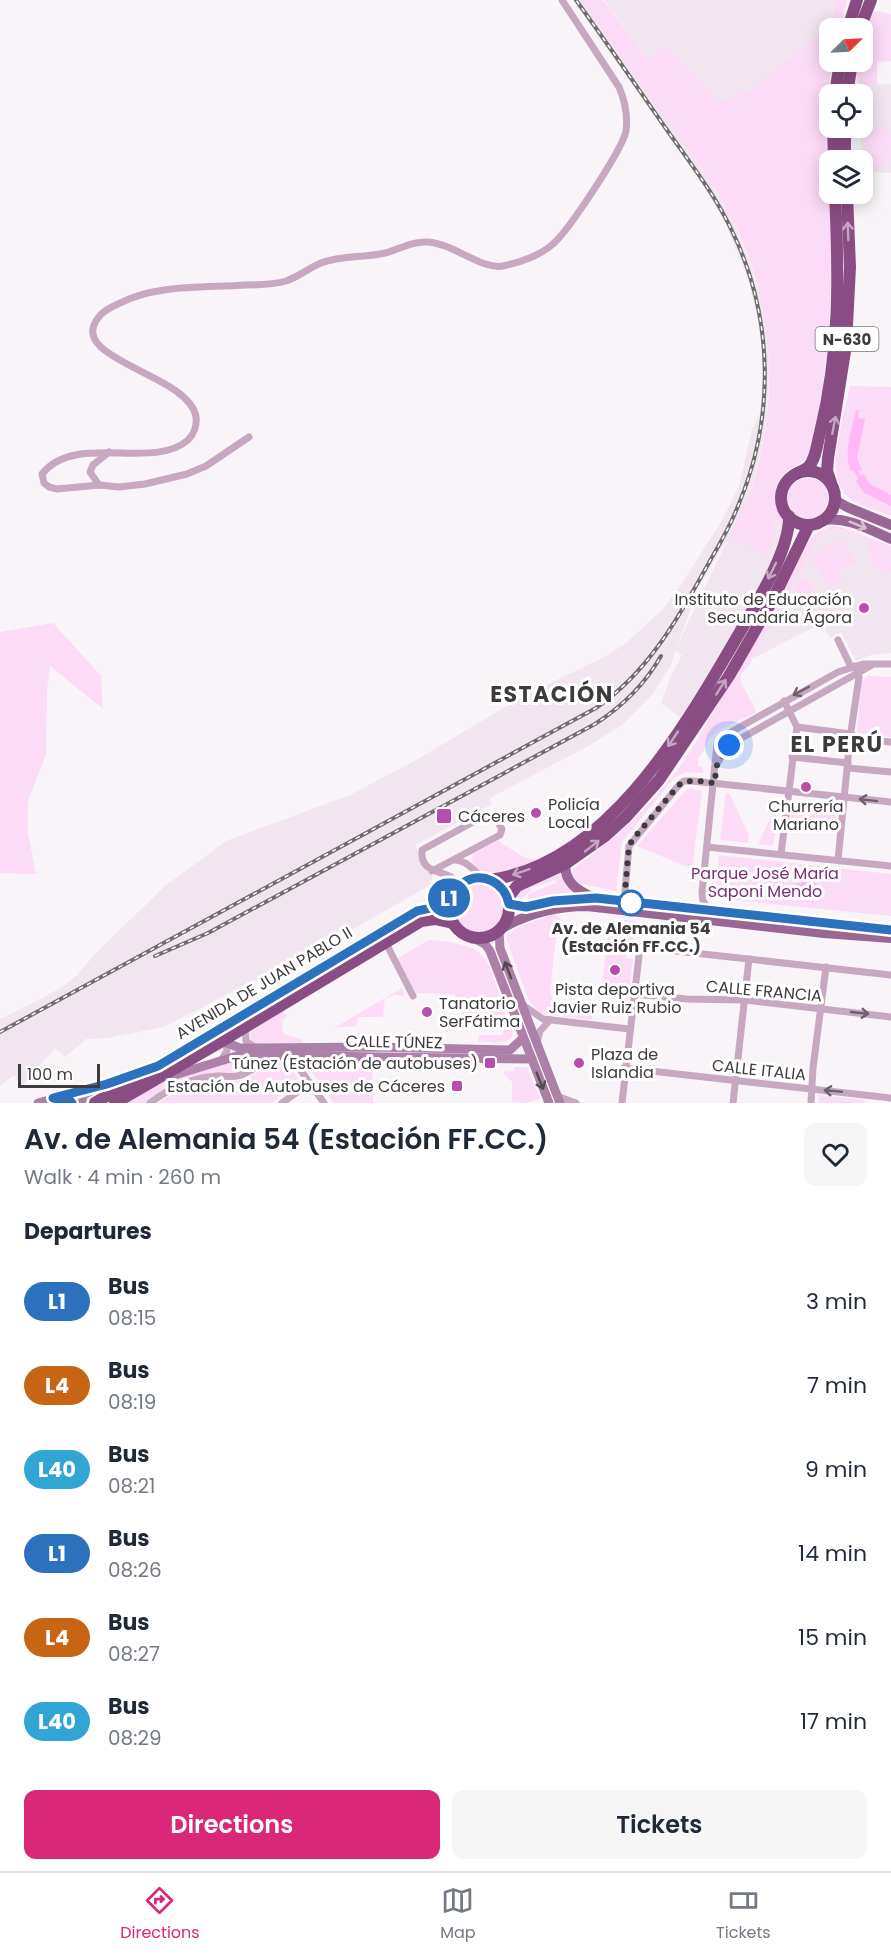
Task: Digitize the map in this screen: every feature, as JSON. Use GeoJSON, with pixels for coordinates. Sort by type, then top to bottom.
{"type":"FeatureCollection","features":[{"type":"Feature","properties":{"kind":"highway"},"geometry":{"type":"LineString","coordinates":[[851,18],[857,0]]}},
{"type":"Feature","properties":{"kind":"highway"},"geometry":{"type":"LineString","coordinates":[[864,18],[871,0]]}},
{"type":"Feature","properties":{"kind":"highway","name":"N-630"},"geometry":{"type":"LineString","coordinates":[[454,892],[471,879],[488,879],[527,871],[560,854],[597,827],[638,787],[680,729],[756,604],[782,552],[787,536],[789,516],[782,503],[783,490],[789,479],[809,467],[814,457],[826,405],[835,344],[838,268],[835,204]]}},
{"type":"Feature","properties":{"kind":"highway","name":"N-630"},"geometry":{"type":"LineString","coordinates":[[835,500],[834,490],[826,471],[846,345],[849,307],[847,204]]}},
{"type":"Feature","properties":{"kind":"highway"},"geometry":{"type":"LineString","coordinates":[[796,474],[803,471],[817,472],[831,483]]}},
{"type":"Feature","properties":{"kind":"highway"},"geometry":{"type":"LineString","coordinates":[[789,516],[799,523],[808,525],[824,520],[832,511],[835,500]]}},
{"type":"Feature","properties":{"kind":"highway"},"geometry":{"type":"LineString","coordinates":[[454,892],[449,912],[459,931],[473,938],[490,937],[501,929],[508,918],[508,901],[512,890],[581,855],[627,817],[670,765],[734,666],[772,601],[808,525]]}},
{"type":"Feature","properties":{"kind":"highway"},"geometry":{"type":"LineString","coordinates":[[488,879],[499,885],[508,901]]}},
{"type":"Feature","properties":{"kind":"highway","name":"AVENIDA DE JUAN PABLO II"},"geometry":{"type":"LineString","coordinates":[[115,1103],[221,1039],[403,919],[418,911],[437,906],[454,892]]}},
{"type":"Feature","properties":{"kind":"highway","name":"AVENIDA DE JUAN PABLO II"},"geometry":{"type":"LineString","coordinates":[[95,1103],[158,1066],[246,1026],[421,921],[435,919],[453,923]]}},
{"type":"Feature","properties":{"kind":"main road"},"geometry":{"type":"LineString","coordinates":[[835,500],[846,507],[891,525]]}},
{"type":"Feature","properties":{"kind":"main road"},"geometry":{"type":"LineString","coordinates":[[824,520],[838,518],[891,539]]}},
{"type":"Feature","properties":{"kind":"main road"},"geometry":{"type":"LineString","coordinates":[[565,864],[565,873],[569,882],[576,889],[596,898]]}},
{"type":"Feature","properties":{"kind":"main road"},"geometry":{"type":"LineString","coordinates":[[508,901],[526,907],[553,901],[596,898],[891,930]]}},
{"type":"Feature","properties":{"kind":"main road"},"geometry":{"type":"LineString","coordinates":[[555,1101],[500,948],[501,929],[537,912],[557,907],[587,906],[824,933],[891,938]]}},
{"type":"Feature","properties":{"kind":"main road"},"geometry":{"type":"LineString","coordinates":[[473,938],[485,944],[490,951],[532,1059],[555,1101]]}},
{"type":"Feature","properties":{"kind":"main road","name":"CALLE TÚNEZ"},"geometry":{"type":"LineString","coordinates":[[498,1054],[510,1050],[523,1038]]}},
{"type":"Feature","properties":{"kind":"main road","name":"CALLE TÚNEZ"},"geometry":{"type":"LineString","coordinates":[[221,1039],[240,1048],[254,1047],[290,1055],[376,1052]]}},
{"type":"Feature","properties":{"kind":"main road","name":"CALLE TÚNEZ"},"geometry":{"type":"LineString","coordinates":[[154,1081],[240,1055],[300,1047],[376,1052],[498,1054],[532,1059]]}},
{"type":"Feature","properties":{"kind":"main road"},"geometry":{"type":"LineString","coordinates":[[81,1103],[84,1094],[158,1066]]}},
{"type":"Feature","properties":{"kind":"main road"},"geometry":{"type":"LineString","coordinates":[[38,1103],[107,1084]]}},
{"type":"Feature","properties":{"kind":"main road"},"geometry":{"type":"LineString","coordinates":[[53,1098],[72,1103]]}},
{"type":"Feature","properties":{"kind":"street"},"geometry":{"type":"LineString","coordinates":[[249,437],[206,466],[187,474],[145,484],[57,489],[44,483],[42,474],[47,468],[85,454],[149,453],[177,447],[189,439],[197,423],[196,412],[192,405],[179,392],[149,374],[115,359],[102,351],[96,343],[93,327],[98,318],[108,309],[126,300],[148,293],[173,289],[279,283],[334,259],[388,252],[419,242],[446,245],[494,268],[544,250],[559,238],[619,147],[627,122],[625,100],[620,87],[562,0]]}},
{"type":"Feature","properties":{"kind":"street"},"geometry":{"type":"LineString","coordinates":[[99,485],[90,472],[93,465],[110,452]]}},
{"type":"Feature","properties":{"kind":"street"},"geometry":{"type":"LineString","coordinates":[[838,640],[856,675],[838,860]]}},
{"type":"Feature","properties":{"kind":"street"},"geometry":{"type":"LineString","coordinates":[[716,767],[729,745],[874,664]]}},
{"type":"Feature","properties":{"kind":"street"},"geometry":{"type":"LineString","coordinates":[[710,911],[703,902],[702,893],[715,783],[716,749],[724,736],[782,702],[851,667],[891,664]]}},
{"type":"Feature","properties":{"kind":"street"},"geometry":{"type":"LineString","coordinates":[[842,682],[850,683],[856,688]]}},
{"type":"Feature","properties":{"kind":"street"},"geometry":{"type":"LineString","coordinates":[[781,855],[797,727],[782,702]]}},
{"type":"Feature","properties":{"kind":"street"},"geometry":{"type":"LineString","coordinates":[[797,727],[891,742]]}},
{"type":"Feature","properties":{"kind":"street"},"geometry":{"type":"LineString","coordinates":[[724,736],[724,740],[729,745]]}},
{"type":"Feature","properties":{"kind":"street"},"geometry":{"type":"LineString","coordinates":[[792,757],[891,772]]}},
{"type":"Feature","properties":{"kind":"street"},"geometry":{"type":"LineString","coordinates":[[628,903],[625,891],[629,846],[684,781],[891,802]]}},
{"type":"Feature","properties":{"kind":"street"},"geometry":{"type":"LineString","coordinates":[[432,871],[500,835],[502,829],[497,819],[491,815],[484,816],[423,849],[421,855],[432,871],[448,875],[454,880],[454,892]]}},
{"type":"Feature","properties":{"kind":"street"},"geometry":{"type":"LineString","coordinates":[[707,847],[891,866]]}},
{"type":"Feature","properties":{"kind":"street"},"geometry":{"type":"LineString","coordinates":[[467,864],[468,856],[473,849]]}},
{"type":"Feature","properties":{"kind":"street"},"geometry":{"type":"LineString","coordinates":[[448,875],[446,868],[450,862],[460,860],[471,870],[488,879]]}},
{"type":"Feature","properties":{"kind":"street"},"geometry":{"type":"LineString","coordinates":[[691,909],[696,905],[702,893]]}},
{"type":"Feature","properties":{"kind":"street"},"geometry":{"type":"LineString","coordinates":[[388,947],[413,996]]}},
{"type":"Feature","properties":{"kind":"street"},"geometry":{"type":"LineString","coordinates":[[622,1103],[624,1068],[640,947],[891,975]]}},
{"type":"Feature","properties":{"kind":"street"},"geometry":{"type":"LineString","coordinates":[[733,1103],[749,959]]}},
{"type":"Feature","properties":{"kind":"street"},"geometry":{"type":"LineString","coordinates":[[811,1103],[815,1050],[826,967]]}},
{"type":"Feature","properties":{"kind":"street","name":"CALLE FRANCIA"},"geometry":{"type":"LineString","coordinates":[[634,994],[687,999],[745,1000],[891,1017]]}},
{"type":"Feature","properties":{"kind":"street"},"geometry":{"type":"LineString","coordinates":[[520,1002],[534,1015],[550,1020],[629,1029]]}},
{"type":"Feature","properties":{"kind":"street"},"geometry":{"type":"LineString","coordinates":[[537,1046],[540,1031],[550,1020]]}},
{"type":"Feature","properties":{"kind":"street"},"geometry":{"type":"LineString","coordinates":[[246,1026],[244,1032],[246,1041],[254,1047]]}},
{"type":"Feature","properties":{"kind":"street"},"geometry":{"type":"LineString","coordinates":[[221,1039],[227,1051],[221,1060]]}},
{"type":"Feature","properties":{"kind":"street"},"geometry":{"type":"LineString","coordinates":[[300,1047],[290,1055],[324,1103]]}},
{"type":"Feature","properties":{"kind":"street"},"geometry":{"type":"LineString","coordinates":[[150,1103],[170,1089],[190,1082],[208,1077],[239,1076],[278,1051]]}},
{"type":"Feature","properties":{"kind":"street"},"geometry":{"type":"LineString","coordinates":[[240,1055],[246,1059],[247,1064],[243,1074]]}},
{"type":"Feature","properties":{"kind":"street","name":"CALLE ITALIA"},"geometry":{"type":"LineString","coordinates":[[624,1068],[891,1098]]}},
{"type":"Feature","properties":{"kind":"street"},"geometry":{"type":"LineString","coordinates":[[282,1103],[310,1083]]}},
{"type":"Feature","properties":{"kind":"street"},"geometry":{"type":"LineString","coordinates":[[555,1101],[574,1103]]}},
{"type":"Feature","properties":{"kind":"shaded area"},"geometry":{"type":"Polygon","coordinates":[[[573,0],[582,0],[710,181],[733,221],[749,260],[760,295],[768,334],[767,414],[762,446],[744,506],[755,513],[784,522],[780,543],[757,593],[681,718],[661,703],[682,655],[675,651],[671,665],[652,695],[622,725],[590,745],[490,798],[492,804],[415,845],[428,870],[432,872],[432,884],[355,928],[164,1027],[107,1038],[86,1039],[65,1057],[55,1048],[22,1086],[14,1075],[0,1086],[0,1018],[62,987],[77,975],[96,953],[165,886],[226,841],[350,795],[416,760],[524,696],[608,655],[626,643],[663,609],[724,517],[739,486],[752,430],[760,413],[763,379],[762,349],[756,310],[747,277],[725,222],[706,190],[573,0]],[[727,541],[699,587],[676,648],[727,541]]]}},
{"type":"Feature","properties":{"kind":"shaded area"},"geometry":{"type":"Polygon","coordinates":[[[604,0],[836,0],[832,18],[819,18],[819,35],[751,91],[719,102],[666,45],[649,61],[604,0]]]}},
{"type":"Feature","properties":{"kind":"shaded area"},"geometry":{"type":"Polygon","coordinates":[[[891,84],[891,173],[873,172],[873,150],[861,150],[860,138],[873,138],[873,85],[891,84]]]}},
{"type":"Feature","properties":{"kind":"shaded area"},"geometry":{"type":"Polygon","coordinates":[[[856,410],[859,410],[858,418],[865,419],[857,458],[862,470],[858,471],[861,476],[864,474],[870,484],[891,495],[891,506],[864,493],[856,481],[858,479],[854,471],[851,471],[848,448],[856,410]]]}},
{"type":"Feature","properties":{"kind":"shaded area","name":"Instituto de Educación Secundaria Ágora"},"geometry":{"type":"Polygon","coordinates":[[[837,528],[866,540],[872,566],[891,574],[891,653],[871,655],[856,661],[841,632],[830,638],[822,623],[752,659],[822,532],[837,528]]]}},
{"type":"Feature","properties":{"kind":"shaded area"},"geometry":{"type":"Polygon","coordinates":[[[805,881],[814,882],[821,887],[821,896],[816,899],[785,896],[793,885],[805,881]]]}},
{"type":"Feature","properties":{"kind":"green space"},"geometry":{"type":"Polygon","coordinates":[[[582,0],[603,0],[649,61],[666,45],[719,102],[751,90],[819,35],[819,72],[831,72],[829,84],[819,84],[819,138],[827,138],[828,150],[819,150],[819,204],[830,204],[831,235],[828,334],[821,399],[816,427],[807,456],[778,481],[776,501],[784,522],[771,518],[775,533],[768,557],[730,536],[752,486],[767,420],[768,352],[757,284],[747,252],[723,202],[700,165],[629,69],[582,0]]]}},
{"type":"Feature","properties":{"kind":"green space"},"geometry":{"type":"Polygon","coordinates":[[[836,0],[847,0],[842,18],[832,18],[836,0]]]}},
{"type":"Feature","properties":{"kind":"green space"},"geometry":{"type":"Polygon","coordinates":[[[871,12],[891,14],[891,61],[877,62],[877,85],[860,84],[856,74],[856,72],[873,72],[873,18],[869,18],[871,12]]]}},
{"type":"Feature","properties":{"kind":"green space"},"geometry":{"type":"Polygon","coordinates":[[[884,123],[891,136],[891,161],[873,171],[873,150],[868,150],[862,138],[873,138],[873,129],[884,123]]]}},
{"type":"Feature","properties":{"kind":"green space"},"geometry":{"type":"Polygon","coordinates":[[[850,386],[891,387],[891,516],[855,502],[845,494],[839,484],[836,457],[850,386]]]}},
{"type":"Feature","properties":{"kind":"green space"},"geometry":{"type":"Polygon","coordinates":[[[808,478],[816,479],[822,484],[827,490],[827,506],[822,512],[816,517],[808,518],[800,517],[794,512],[789,506],[788,498],[789,490],[794,484],[800,479],[808,478]]]}},
{"type":"Feature","properties":{"kind":"green space"},"geometry":{"type":"Polygon","coordinates":[[[832,526],[841,527],[891,546],[891,574],[872,566],[866,540],[837,528],[822,532],[748,667],[741,674],[741,683],[756,710],[755,713],[714,734],[698,758],[698,766],[703,768],[703,773],[687,772],[675,777],[622,842],[616,891],[578,883],[572,875],[573,869],[635,818],[675,773],[739,673],[737,672],[765,626],[808,541],[817,533],[832,526]]]}},
{"type":"Feature","properties":{"kind":"green space"},"geometry":{"type":"Polygon","coordinates":[[[843,538],[855,562],[839,570],[843,581],[828,588],[811,556],[843,538]]]}},
{"type":"Feature","properties":{"kind":"green space"},"geometry":{"type":"Polygon","coordinates":[[[801,577],[815,585],[802,610],[787,601],[801,577]]]}},
{"type":"Feature","properties":{"kind":"green space"},"geometry":{"type":"Polygon","coordinates":[[[53,623],[101,676],[103,709],[50,666],[47,690],[46,754],[28,801],[28,833],[36,874],[0,873],[0,632],[53,623]]]}},
{"type":"Feature","properties":{"kind":"green space"},"geometry":{"type":"Polygon","coordinates":[[[865,677],[891,677],[891,737],[857,733],[861,684],[865,677]]]}},
{"type":"Feature","properties":{"kind":"green space"},"geometry":{"type":"Polygon","coordinates":[[[690,788],[702,791],[692,869],[637,846],[690,788]]]}},
{"type":"Feature","properties":{"kind":"green space"},"geometry":{"type":"Polygon","coordinates":[[[726,793],[729,793],[749,835],[748,843],[720,840],[726,793]]]}},
{"type":"Feature","properties":{"kind":"green space"},"geometry":{"type":"Polygon","coordinates":[[[780,799],[773,846],[758,844],[780,799]]]}},
{"type":"Feature","properties":{"kind":"green space"},"geometry":{"type":"Polygon","coordinates":[[[793,800],[838,805],[835,829],[790,824],[793,800]]]}},
{"type":"Feature","properties":{"kind":"green space"},"geometry":{"type":"Polygon","coordinates":[[[498,841],[524,857],[535,860],[502,872],[485,872],[478,868],[472,862],[473,853],[498,841]]]}},
{"type":"Feature","properties":{"kind":"green space","name":"Parque José María Saponi Mendo"},"geometry":{"type":"Polygon","coordinates":[[[719,855],[891,874],[891,916],[714,898],[719,855]]]}},
{"type":"Feature","properties":{"kind":"green space"},"geometry":{"type":"Polygon","coordinates":[[[562,872],[573,892],[528,899],[528,894],[556,883],[555,880],[531,888],[532,890],[522,898],[522,903],[514,898],[516,892],[562,872]]]}},
{"type":"Feature","properties":{"kind":"green space"},"geometry":{"type":"Polygon","coordinates":[[[474,884],[484,884],[499,894],[503,908],[502,917],[493,928],[484,932],[474,932],[459,922],[455,913],[455,903],[465,888],[474,884]]]}},
{"type":"Feature","properties":{"kind":"green space"},"geometry":{"type":"Polygon","coordinates":[[[555,914],[566,928],[557,928],[550,992],[558,1016],[540,1013],[529,1001],[506,938],[516,928],[555,914]]]}},
{"type":"Feature","properties":{"kind":"green space"},"geometry":{"type":"Polygon","coordinates":[[[625,920],[637,921],[637,926],[640,927],[639,938],[635,935],[608,933],[625,920]]]}},
{"type":"Feature","properties":{"kind":"green space"},"geometry":{"type":"Polygon","coordinates":[[[608,934],[634,937],[633,951],[607,949],[608,934]]]}},
{"type":"Feature","properties":{"kind":"green space"},"geometry":{"type":"Polygon","coordinates":[[[429,940],[465,946],[483,956],[493,975],[506,1014],[473,1026],[465,1020],[484,1012],[465,1019],[454,994],[415,993],[398,958],[429,940]]]}},
{"type":"Feature","properties":{"kind":"green space","name":"Pista deportiva Javier Ruiz Rubio"},"geometry":{"type":"Polygon","coordinates":[[[606,952],[626,953],[625,963],[626,959],[633,959],[629,994],[601,990],[606,952]]]}},
{"type":"Feature","properties":{"kind":"green space"},"geometry":{"type":"Polygon","coordinates":[[[402,988],[404,996],[395,995],[385,998],[402,988]]]}},
{"type":"Feature","properties":{"kind":"green space"},"geometry":{"type":"Polygon","coordinates":[[[385,998],[383,1017],[358,1017],[356,1026],[334,1028],[385,998]]]}},
{"type":"Feature","properties":{"kind":"green space"},"geometry":{"type":"Polygon","coordinates":[[[554,1002],[593,1006],[592,1020],[559,1016],[554,1002]]]}},
{"type":"Feature","properties":{"kind":"green space"},"geometry":{"type":"Polygon","coordinates":[[[281,1009],[287,1016],[283,1020],[282,1031],[286,1035],[301,1039],[303,1043],[254,1043],[250,1036],[250,1026],[281,1009]]]}},
{"type":"Feature","properties":{"kind":"green space"},"geometry":{"type":"Polygon","coordinates":[[[509,1021],[513,1035],[510,1039],[501,1042],[478,1042],[479,1035],[503,1035],[504,1023],[509,1021]]]}},
{"type":"Feature","properties":{"kind":"green space"},"geometry":{"type":"Polygon","coordinates":[[[391,1034],[391,1041],[350,1040],[350,1035],[391,1034]]]}},
{"type":"Feature","properties":{"kind":"green space"},"geometry":{"type":"Polygon","coordinates":[[[395,1034],[439,1035],[439,1042],[395,1041],[395,1034]]]}},
{"type":"Feature","properties":{"kind":"green space"},"geometry":{"type":"Polygon","coordinates":[[[241,1058],[244,1062],[243,1070],[239,1073],[204,1075],[162,1091],[145,1103],[122,1103],[165,1082],[241,1058]]]}},
{"type":"Feature","properties":{"kind":"green space"},"geometry":{"type":"Polygon","coordinates":[[[305,1059],[363,1060],[372,1068],[373,1103],[334,1103],[304,1061],[305,1059]]]}},
{"type":"Feature","properties":{"kind":"green space"},"geometry":{"type":"Polygon","coordinates":[[[278,1060],[285,1061],[298,1078],[297,1084],[271,1103],[158,1103],[177,1092],[202,1084],[245,1080],[278,1060]]]}},
{"type":"Feature","properties":{"kind":"green space"},"geometry":{"type":"Polygon","coordinates":[[[514,1067],[527,1067],[540,1099],[525,1103],[512,1102],[512,1082],[504,1072],[514,1071],[514,1067]]]}},
{"type":"Feature","properties":{"kind":"green space"},"geometry":{"type":"Polygon","coordinates":[[[819,1095],[865,1100],[864,1103],[818,1103],[819,1095]]]}},
{"type":"Feature","properties":{"kind":"railway"},"geometry":{"type":"LineString","coordinates":[[0,1032],[596,708],[632,677],[648,659],[688,601],[738,506],[759,439],[765,369],[756,300],[747,266],[719,206],[576,0]]}},
{"type":"Feature","properties":{"kind":"railway"},"geometry":{"type":"LineString","coordinates":[[155,956],[208,933],[595,724],[632,694],[661,656]]}},
{"type":"Feature","properties":{"kind":"bus line","name":"L1"},"geometry":{"type":"LineString","coordinates":[[72,1103],[53,1098],[107,1084],[158,1066],[417,911],[443,903],[456,888],[471,879],[485,878],[494,882],[505,892],[509,904],[519,907],[561,900],[596,898],[891,930]]}},
{"type":"Feature","properties":{"kind":"place","name":"Instituto de Educación Secundaria Ágora"},"geometry":{"type":"Point","coordinates":[864,608]}},
{"type":"Feature","properties":{"kind":"place","name":"Churrería Mariano"},"geometry":{"type":"Point","coordinates":[806,787]}},
{"type":"Feature","properties":{"kind":"place","name":"Policía Local"},"geometry":{"type":"Point","coordinates":[536,813]}},
{"type":"Feature","properties":{"kind":"place","name":"Cáceres"},"geometry":{"type":"Point","coordinates":[444,816]}},
{"type":"Feature","properties":{"kind":"place","name":"Av. de Alemania 54 (Estación FF.CC.)"},"geometry":{"type":"Point","coordinates":[631,903]}},
{"type":"Feature","properties":{"kind":"place","name":"Pista deportiva Javier Ruiz Rubio"},"geometry":{"type":"Point","coordinates":[615,970]}},
{"type":"Feature","properties":{"kind":"place","name":"Tanatorio SerFátima"},"geometry":{"type":"Point","coordinates":[427,1012]}},
{"type":"Feature","properties":{"kind":"place","name":"Túnez (Estación de autobuses)"},"geometry":{"type":"Point","coordinates":[490,1063]}},
{"type":"Feature","properties":{"kind":"place","name":"Plaza de Islandia"},"geometry":{"type":"Point","coordinates":[579,1063]}},
{"type":"Feature","properties":{"kind":"place","name":"Estación de Autobuses de Cáceres"},"geometry":{"type":"Point","coordinates":[457,1086]}},
{"type":"Feature","properties":{"kind":"district","name":"ESTACIÓN"},"geometry":{"type":"Point","coordinates":[552,694]}},
{"type":"Feature","properties":{"kind":"district","name":"EL PERÚ"},"geometry":{"type":"Point","coordinates":[837,744]}},
{"type":"Feature","properties":{"kind":"route"},"geometry":{"type":"LineString","coordinates":[[631,903],[628,903],[625,891],[629,846],[633,839],[684,781],[715,783],[716,767],[729,745]]}}]}
